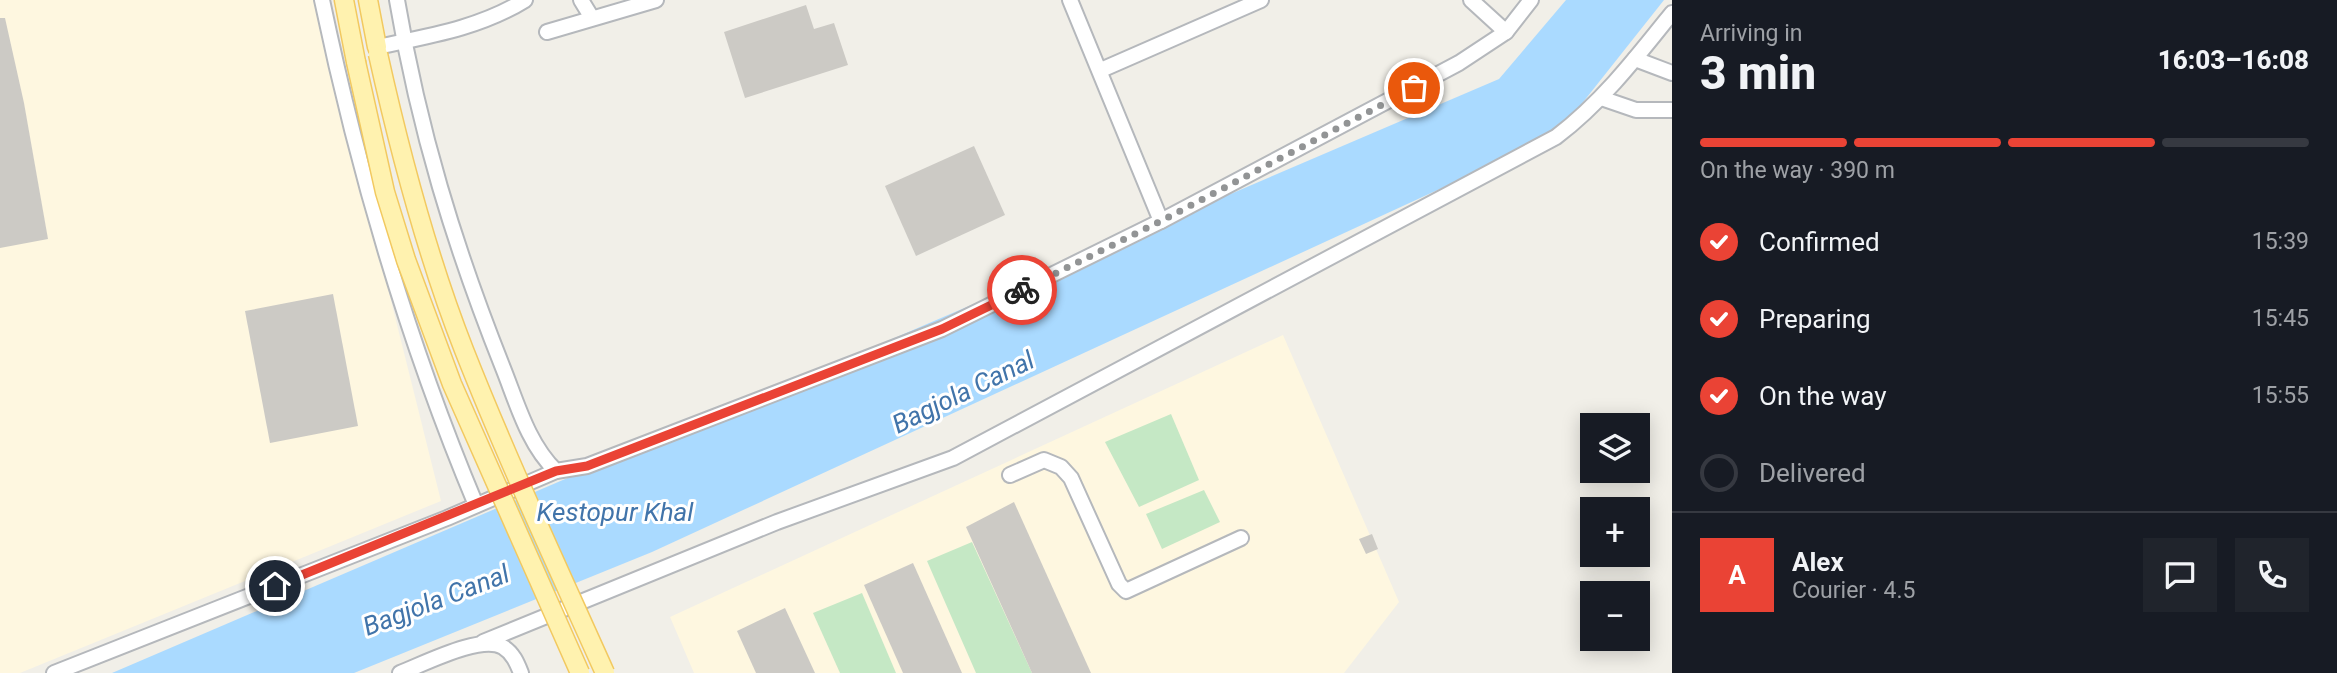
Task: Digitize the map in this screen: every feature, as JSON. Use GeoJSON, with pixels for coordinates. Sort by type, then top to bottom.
{"type":"FeatureCollection","features":[{"type":"Feature","properties":{"kind":"main road"},"geometry":{"type":"LineString","coordinates":[[344,0],[385,192],[406,260],[452,384],[580,673]]}},
{"type":"Feature","properties":{"kind":"main road"},"geometry":{"type":"LineString","coordinates":[[368,0],[391,111],[419,211],[464,350],[604,673]]}},
{"type":"Feature","properties":{"kind":"street"},"geometry":{"type":"LineString","coordinates":[[321,0],[397,288],[476,505]]}},
{"type":"Feature","properties":{"kind":"street"},"geometry":{"type":"LineString","coordinates":[[397,0],[404,41],[443,205],[490,336],[532,439],[544,460],[556,471]]}},
{"type":"Feature","properties":{"kind":"street"},"geometry":{"type":"LineString","coordinates":[[378,50],[485,21],[525,0]]}},
{"type":"Feature","properties":{"kind":"street"},"geometry":{"type":"LineString","coordinates":[[581,0],[592,18]]}},
{"type":"Feature","properties":{"kind":"street"},"geometry":{"type":"LineString","coordinates":[[547,32],[656,0]]}},
{"type":"Feature","properties":{"kind":"street"},"geometry":{"type":"LineString","coordinates":[[1070,0],[1161,221]]}},
{"type":"Feature","properties":{"kind":"street"},"geometry":{"type":"LineString","coordinates":[[1101,70],[1261,0]]}},
{"type":"Feature","properties":{"kind":"street"},"geometry":{"type":"LineString","coordinates":[[1471,0],[1506,32]]}},
{"type":"Feature","properties":{"kind":"street"},"geometry":{"type":"LineString","coordinates":[[54,673],[556,471],[587,466],[942,329],[1161,221],[1460,63],[1506,32],[1531,0]]}},
{"type":"Feature","properties":{"kind":"street"},"geometry":{"type":"LineString","coordinates":[[401,673],[777,522],[953,458],[1524,156],[1565,130],[1601,98],[1672,13]]}},
{"type":"Feature","properties":{"kind":"street"},"geometry":{"type":"LineString","coordinates":[[1635,59],[1672,73]]}},
{"type":"Feature","properties":{"kind":"street"},"geometry":{"type":"LineString","coordinates":[[1601,98],[1636,110],[1672,110]]}},
{"type":"Feature","properties":{"kind":"street"},"geometry":{"type":"LineString","coordinates":[[1010,475],[1044,460],[1066,471],[1121,588],[1126,591],[1241,538]]}},
{"type":"Feature","properties":{"kind":"street"},"geometry":{"type":"LineString","coordinates":[[483,642],[502,646],[514,657],[521,673]]}},
{"type":"Feature","properties":{"kind":"shaded area"},"geometry":{"type":"Polygon","coordinates":[[[0,0],[316,0],[441,501],[20,673],[0,673],[0,0]]]}},
{"type":"Feature","properties":{"kind":"shaded area"},"geometry":{"type":"Polygon","coordinates":[[[1283,335],[1399,602],[1344,673],[694,673],[670,617],[1283,335]]]}},
{"type":"Feature","properties":{"kind":"green space"},"geometry":{"type":"Polygon","coordinates":[[[1171,414],[1199,480],[1139,507],[1105,442],[1171,414]]]}},
{"type":"Feature","properties":{"kind":"green space"},"geometry":{"type":"Polygon","coordinates":[[[1204,490],[1220,522],[1162,549],[1146,514],[1204,490]]]}},
{"type":"Feature","properties":{"kind":"green space"},"geometry":{"type":"Polygon","coordinates":[[[972,542],[1032,673],[976,673],[927,561],[972,542]]]}},
{"type":"Feature","properties":{"kind":"green space"},"geometry":{"type":"Polygon","coordinates":[[[862,593],[896,673],[840,673],[813,613],[862,593]]]}},
{"type":"Feature","properties":{"kind":"water","name":"Kestopur Khal"},"geometry":{"type":"Polygon","coordinates":[[[1566,0],[1664,0],[1557,135],[652,552],[354,673],[112,673],[1499,79],[1566,0]]]}},
{"type":"Feature","properties":{"kind":"building"},"geometry":{"type":"Polygon","coordinates":[[[806,5],[814,29],[834,23],[848,65],[745,98],[724,32],[806,5]]]}},
{"type":"Feature","properties":{"kind":"building"},"geometry":{"type":"Polygon","coordinates":[[[0,18],[5,18],[24,103],[48,239],[0,248],[0,18]]]}},
{"type":"Feature","properties":{"kind":"building"},"geometry":{"type":"Polygon","coordinates":[[[974,146],[1005,215],[916,256],[885,186],[974,146]]]}},
{"type":"Feature","properties":{"kind":"building"},"geometry":{"type":"Polygon","coordinates":[[[333,294],[358,426],[270,443],[245,311],[333,294]]]}},
{"type":"Feature","properties":{"kind":"building"},"geometry":{"type":"Polygon","coordinates":[[[1014,502],[1091,673],[1032,673],[966,527],[1014,502]]]}},
{"type":"Feature","properties":{"kind":"building"},"geometry":{"type":"Polygon","coordinates":[[[1372,534],[1378,549],[1366,554],[1359,539],[1372,534]]]}},
{"type":"Feature","properties":{"kind":"building"},"geometry":{"type":"Polygon","coordinates":[[[913,563],[962,673],[903,673],[864,585],[913,563]]]}},
{"type":"Feature","properties":{"kind":"building"},"geometry":{"type":"Polygon","coordinates":[[[785,608],[815,673],[756,673],[737,631],[785,608]]]}},
{"type":"Feature","properties":{"kind":"way so far"},"geometry":{"type":"LineString","coordinates":[[1022,290],[1161,221],[1414,88]]}},
{"type":"Feature","properties":{"kind":"route"},"geometry":{"type":"LineString","coordinates":[[275,586],[447,518],[556,471],[587,466],[942,329],[1022,290]]}},
{"type":"Feature","properties":{"kind":"water label","name":"Bagjola Canal"},"geometry":{"type":"Point","coordinates":[963,392]}},
{"type":"Feature","properties":{"kind":"water label","name":"Bagjola Canal"},"geometry":{"type":"Point","coordinates":[436,600]}}]}
